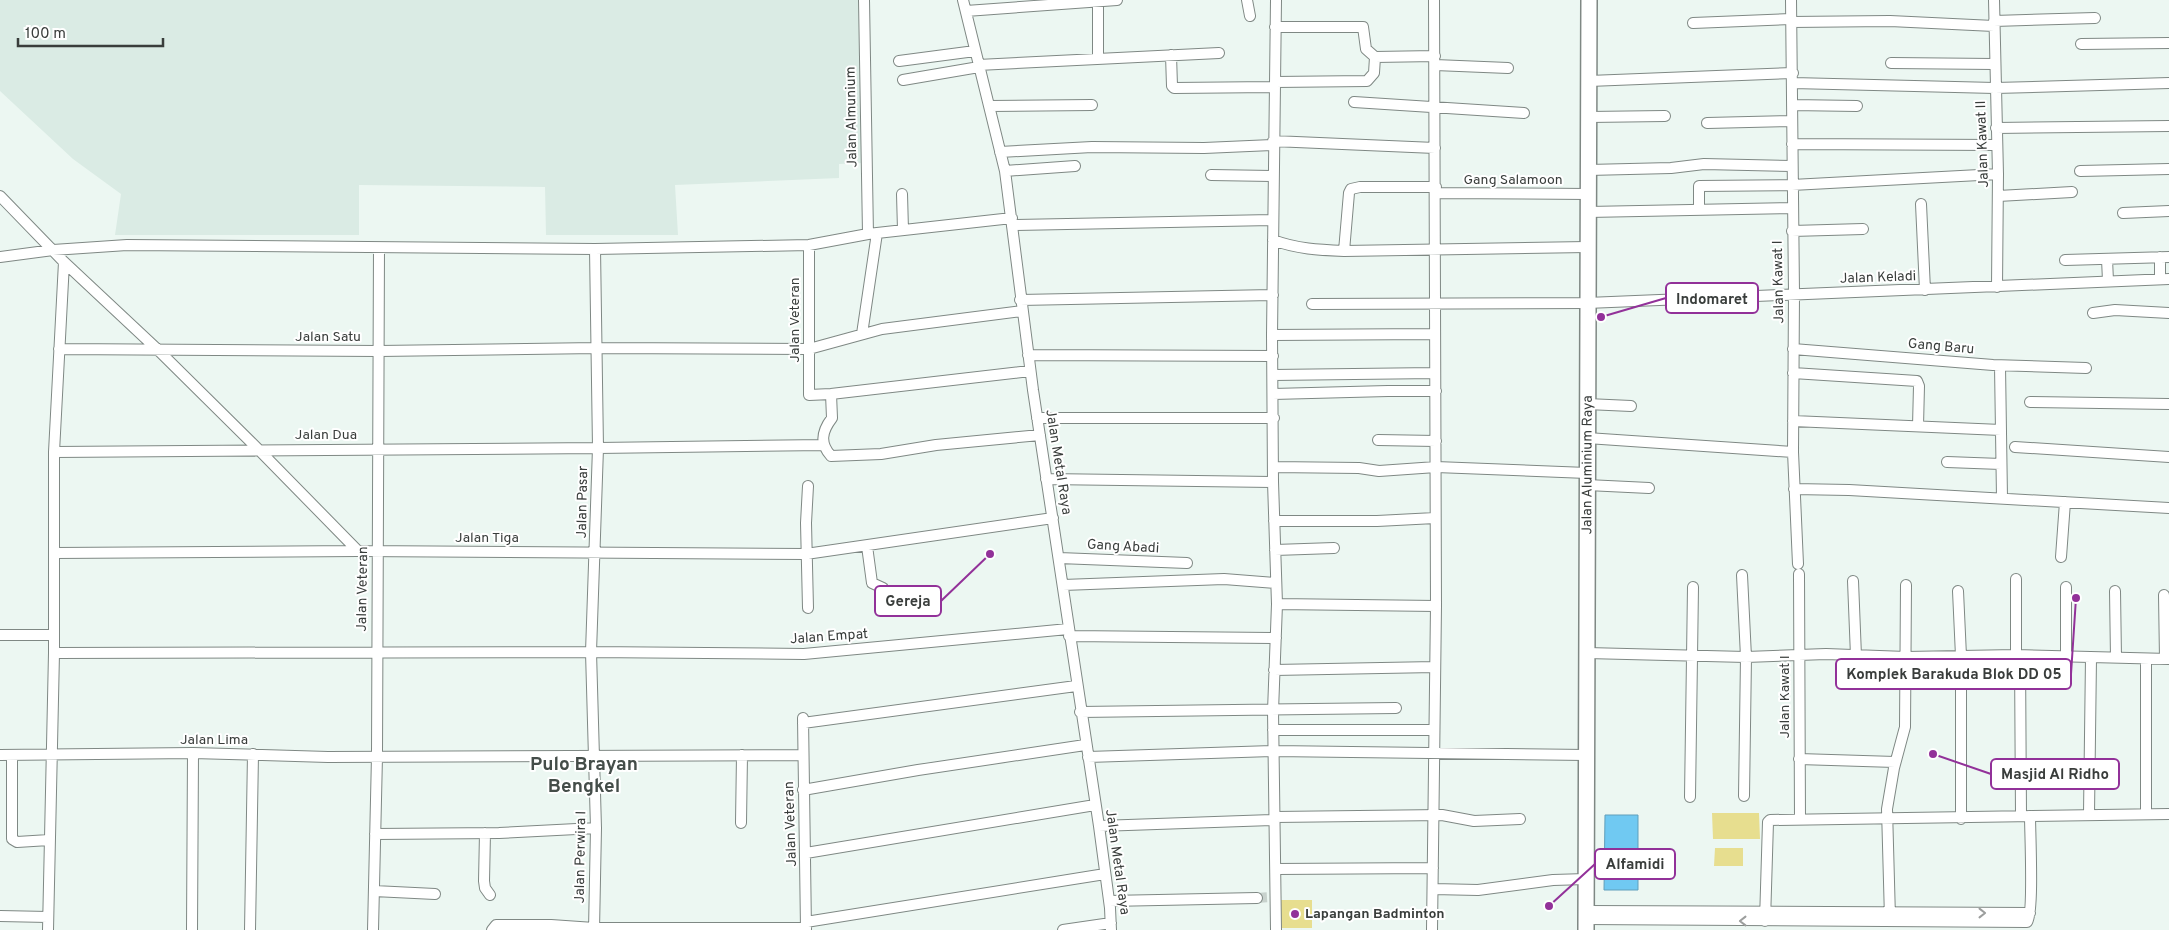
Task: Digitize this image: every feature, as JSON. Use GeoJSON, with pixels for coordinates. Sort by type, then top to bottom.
{"type":"FeatureCollection","features":[{"type":"Feature","properties":{"kind":"main road","name":"Jalan Aluminium Raya"},"geometry":{"type":"LineString","coordinates":[[1586,920],[1589,0]]}},
{"type":"Feature","properties":{"kind":"street","name":"Jalan Almunium"},"geometry":{"type":"LineString","coordinates":[[862,334],[873,234],[864,0]]}},
{"type":"Feature","properties":{"kind":"street","name":"Jalan Metal Raya"},"geometry":{"type":"LineString","coordinates":[[963,0],[1005,170],[1020,300],[1063,585],[1076,686],[1099,826],[1111,927]]}},
{"type":"Feature","properties":{"kind":"street"},"geometry":{"type":"LineString","coordinates":[[966,11],[1028,3],[1117,0]]}},
{"type":"Feature","properties":{"kind":"street"},"geometry":{"type":"LineString","coordinates":[[1248,0],[1250,16]]}},
{"type":"Feature","properties":{"kind":"street"},"geometry":{"type":"LineString","coordinates":[[1276,0],[1272,220],[1273,482],[1276,550],[1276,638],[1273,710],[1276,869],[1274,897],[1276,930]]}},
{"type":"Feature","properties":{"kind":"street"},"geometry":{"type":"LineString","coordinates":[[1432,930],[1436,606],[1434,0]]}},
{"type":"Feature","properties":{"kind":"street","name":"Jalan Kawat I"},"geometry":{"type":"LineString","coordinates":[[1791,0],[1794,294],[1793,452],[1798,569],[1800,820]]}},
{"type":"Feature","properties":{"kind":"street","name":"Jalan Kawat II"},"geometry":{"type":"LineString","coordinates":[[1994,0],[1998,174],[1997,286]]}},
{"type":"Feature","properties":{"kind":"street"},"geometry":{"type":"LineString","coordinates":[[1098,2],[1098,59]]}},
{"type":"Feature","properties":{"kind":"street"},"geometry":{"type":"LineString","coordinates":[[1693,23],[1791,20],[1994,23],[2095,18]]}},
{"type":"Feature","properties":{"kind":"street"},"geometry":{"type":"LineString","coordinates":[[1275,27],[1363,27],[1366,49],[1375,57],[1435,60],[1508,68]]}},
{"type":"Feature","properties":{"kind":"street"},"geometry":{"type":"LineString","coordinates":[[2081,44],[2169,43]]}},
{"type":"Feature","properties":{"kind":"street"},"geometry":{"type":"LineString","coordinates":[[899,61],[975,51]]}},
{"type":"Feature","properties":{"kind":"street"},"geometry":{"type":"LineString","coordinates":[[903,80],[978,66],[1220,53]]}},
{"type":"Feature","properties":{"kind":"street"},"geometry":{"type":"LineString","coordinates":[[1171,55],[1172,86],[1174,88],[1367,81],[1374,73],[1375,57]]}},
{"type":"Feature","properties":{"kind":"street"},"geometry":{"type":"LineString","coordinates":[[1892,63],[1994,64]]}},
{"type":"Feature","properties":{"kind":"street"},"geometry":{"type":"LineString","coordinates":[[1589,81],[1793,78],[1995,88],[2169,83]]}},
{"type":"Feature","properties":{"kind":"street"},"geometry":{"type":"LineString","coordinates":[[1354,102],[1524,112]]}},
{"type":"Feature","properties":{"kind":"street"},"geometry":{"type":"LineString","coordinates":[[989,106],[1092,105]]}},
{"type":"Feature","properties":{"kind":"street"},"geometry":{"type":"LineString","coordinates":[[1792,105],[1857,106]]}},
{"type":"Feature","properties":{"kind":"street"},"geometry":{"type":"LineString","coordinates":[[1588,117],[1664,116]]}},
{"type":"Feature","properties":{"kind":"street"},"geometry":{"type":"LineString","coordinates":[[1707,123],[1792,122]]}},
{"type":"Feature","properties":{"kind":"street"},"geometry":{"type":"LineString","coordinates":[[1996,128],[2169,126]]}},
{"type":"Feature","properties":{"kind":"street"},"geometry":{"type":"LineString","coordinates":[[1000,152],[1092,147],[1222,148],[1273,143],[1435,148]]}},
{"type":"Feature","properties":{"kind":"street"},"geometry":{"type":"LineString","coordinates":[[1792,144],[1997,145]]}},
{"type":"Feature","properties":{"kind":"street"},"geometry":{"type":"LineString","coordinates":[[1588,170],[1671,168],[1704,164],[1792,166]]}},
{"type":"Feature","properties":{"kind":"street"},"geometry":{"type":"LineString","coordinates":[[1005,170],[1075,166]]}},
{"type":"Feature","properties":{"kind":"street"},"geometry":{"type":"LineString","coordinates":[[2080,171],[2169,168]]}},
{"type":"Feature","properties":{"kind":"street"},"geometry":{"type":"LineString","coordinates":[[1699,209],[1699,186],[1792,185],[1998,174]]}},
{"type":"Feature","properties":{"kind":"street"},"geometry":{"type":"LineString","coordinates":[[1211,175],[1273,176]]}},
{"type":"Feature","properties":{"kind":"street","name":"Gang Salamoon"},"geometry":{"type":"LineString","coordinates":[[1344,251],[1349,193],[1351,189],[1360,187],[1589,194]]}},
{"type":"Feature","properties":{"kind":"street"},"geometry":{"type":"LineString","coordinates":[[1998,196],[2072,192]]}},
{"type":"Feature","properties":{"kind":"street"},"geometry":{"type":"LineString","coordinates":[[902,194],[903,230]]}},
{"type":"Feature","properties":{"kind":"street"},"geometry":{"type":"LineString","coordinates":[[0,196],[64,262],[158,350],[258,449],[358,551]]}},
{"type":"Feature","properties":{"kind":"street"},"geometry":{"type":"LineString","coordinates":[[1921,204],[1925,290]]}},
{"type":"Feature","properties":{"kind":"street"},"geometry":{"type":"LineString","coordinates":[[1588,212],[1792,208]]}},
{"type":"Feature","properties":{"kind":"street"},"geometry":{"type":"LineString","coordinates":[[2122,212],[2169,211]]}},
{"type":"Feature","properties":{"kind":"street"},"geometry":{"type":"LineString","coordinates":[[0,257],[53,250],[127,245],[595,249],[809,245],[903,230],[1012,222],[1272,220]]}},
{"type":"Feature","properties":{"kind":"street"},"geometry":{"type":"LineString","coordinates":[[1792,232],[1863,229]]}},
{"type":"Feature","properties":{"kind":"street"},"geometry":{"type":"LineString","coordinates":[[1273,240],[1307,249],[1344,251],[1588,247]]}},
{"type":"Feature","properties":{"kind":"street","name":"Jalan Veteran"},"geometry":{"type":"LineString","coordinates":[[809,245],[809,395],[831,394]]}},
{"type":"Feature","properties":{"kind":"street","name":"Jalan Veteran"},"geometry":{"type":"LineString","coordinates":[[373,930],[379,448],[379,248]]}},
{"type":"Feature","properties":{"kind":"street","name":"Jalan Pasar"},"geometry":{"type":"LineString","coordinates":[[595,249],[598,448],[596,552],[591,652],[595,755]]}},
{"type":"Feature","properties":{"kind":"street"},"geometry":{"type":"LineString","coordinates":[[2065,260],[2164,257],[2164,279]]}},
{"type":"Feature","properties":{"kind":"street"},"geometry":{"type":"LineString","coordinates":[[2108,259],[2108,281]]}},
{"type":"Feature","properties":{"kind":"street"},"geometry":{"type":"LineString","coordinates":[[48,930],[50,755],[54,653],[54,452],[64,262]]}},
{"type":"Feature","properties":{"kind":"street","name":"Jalan Keladi"},"geometry":{"type":"LineString","coordinates":[[1312,304],[1587,303],[2164,279]]}},
{"type":"Feature","properties":{"kind":"street"},"geometry":{"type":"LineString","coordinates":[[1020,300],[1272,295]]}},
{"type":"Feature","properties":{"kind":"street"},"geometry":{"type":"LineString","coordinates":[[2092,313],[2115,310],[2169,313]]}},
{"type":"Feature","properties":{"kind":"street","name":"Jalan Satu"},"geometry":{"type":"LineString","coordinates":[[59,349],[379,351],[597,348],[808,349],[882,329],[1022,311]]}},
{"type":"Feature","properties":{"kind":"street"},"geometry":{"type":"LineString","coordinates":[[1272,335],[1434,334]]}},
{"type":"Feature","properties":{"kind":"street","name":"Gang Baru"},"geometry":{"type":"LineString","coordinates":[[1794,349],[2000,366],[2086,368]]}},
{"type":"Feature","properties":{"kind":"street"},"geometry":{"type":"LineString","coordinates":[[1028,355],[1273,356]]}},
{"type":"Feature","properties":{"kind":"street"},"geometry":{"type":"LineString","coordinates":[[2000,366],[2002,498]]}},
{"type":"Feature","properties":{"kind":"street"},"geometry":{"type":"LineString","coordinates":[[1030,371],[831,394],[832,418],[823,431],[824,445],[830,455],[833,456],[881,454],[936,445],[1040,435]]}},
{"type":"Feature","properties":{"kind":"street"},"geometry":{"type":"LineString","coordinates":[[1273,374],[1436,373]]}},
{"type":"Feature","properties":{"kind":"street"},"geometry":{"type":"LineString","coordinates":[[1793,373],[1917,381],[1919,386],[1918,426]]}},
{"type":"Feature","properties":{"kind":"street"},"geometry":{"type":"LineString","coordinates":[[1273,394],[1436,391]]}},
{"type":"Feature","properties":{"kind":"street"},"geometry":{"type":"LineString","coordinates":[[2030,402],[2169,404]]}},
{"type":"Feature","properties":{"kind":"street"},"geometry":{"type":"LineString","coordinates":[[1587,404],[1630,406]]}},
{"type":"Feature","properties":{"kind":"street"},"geometry":{"type":"LineString","coordinates":[[1037,418],[1274,418]]}},
{"type":"Feature","properties":{"kind":"street"},"geometry":{"type":"LineString","coordinates":[[1793,422],[2001,430]]}},
{"type":"Feature","properties":{"kind":"street"},"geometry":{"type":"LineString","coordinates":[[1587,438],[1793,452]]}},
{"type":"Feature","properties":{"kind":"street"},"geometry":{"type":"LineString","coordinates":[[1378,440],[1436,441]]}},
{"type":"Feature","properties":{"kind":"street","name":"Jalan Dua"},"geometry":{"type":"LineString","coordinates":[[54,452],[824,445]]}},
{"type":"Feature","properties":{"kind":"street"},"geometry":{"type":"LineString","coordinates":[[2015,447],[2169,457]]}},
{"type":"Feature","properties":{"kind":"street"},"geometry":{"type":"LineString","coordinates":[[1947,462],[2001,464]]}},
{"type":"Feature","properties":{"kind":"street"},"geometry":{"type":"LineString","coordinates":[[1273,467],[1359,468],[1379,471],[1436,468],[1587,479],[1649,488]]}},
{"type":"Feature","properties":{"kind":"street"},"geometry":{"type":"LineString","coordinates":[[1046,479],[1273,482]]}},
{"type":"Feature","properties":{"kind":"street"},"geometry":{"type":"LineString","coordinates":[[808,486],[806,554],[808,608]]}},
{"type":"Feature","properties":{"kind":"street"},"geometry":{"type":"LineString","coordinates":[[1794,489],[1849,490],[2169,508]]}},
{"type":"Feature","properties":{"kind":"street"},"geometry":{"type":"LineString","coordinates":[[2061,557],[2065,502]]}},
{"type":"Feature","properties":{"kind":"street","name":"Jalan Tiga"},"geometry":{"type":"LineString","coordinates":[[54,553],[358,551],[806,554],[1053,518]]}},
{"type":"Feature","properties":{"kind":"street"},"geometry":{"type":"LineString","coordinates":[[1274,521],[1377,521],[1435,518]]}},
{"type":"Feature","properties":{"kind":"street"},"geometry":{"type":"LineString","coordinates":[[867,546],[872,583],[884,588]]}},
{"type":"Feature","properties":{"kind":"street"},"geometry":{"type":"LineString","coordinates":[[1276,550],[1334,548]]}},
{"type":"Feature","properties":{"kind":"street","name":"Gang Abadi"},"geometry":{"type":"LineString","coordinates":[[1059,558],[1187,563]]}},
{"type":"Feature","properties":{"kind":"street"},"geometry":{"type":"LineString","coordinates":[[1160,562],[1160,582]]}},
{"type":"Feature","properties":{"kind":"street"},"geometry":{"type":"LineString","coordinates":[[1742,575],[1746,658],[1744,796]]}},
{"type":"Feature","properties":{"kind":"street"},"geometry":{"type":"LineString","coordinates":[[1063,585],[1224,579],[1276,583]]}},
{"type":"Feature","properties":{"kind":"street"},"geometry":{"type":"LineString","coordinates":[[1586,920],[1766,916],[1956,917],[2030,913],[2016,579]]}},
{"type":"Feature","properties":{"kind":"street"},"geometry":{"type":"LineString","coordinates":[[1853,580],[1856,656]]}},
{"type":"Feature","properties":{"kind":"street"},"geometry":{"type":"LineString","coordinates":[[1890,917],[1888,802],[1905,727],[1906,585]]}},
{"type":"Feature","properties":{"kind":"street"},"geometry":{"type":"LineString","coordinates":[[1690,798],[1694,587]]}},
{"type":"Feature","properties":{"kind":"street"},"geometry":{"type":"LineString","coordinates":[[2066,587],[2066,657]]}},
{"type":"Feature","properties":{"kind":"street"},"geometry":{"type":"LineString","coordinates":[[1958,591],[1961,656],[1961,819]]}},
{"type":"Feature","properties":{"kind":"street"},"geometry":{"type":"LineString","coordinates":[[2115,591],[2116,658]]}},
{"type":"Feature","properties":{"kind":"street"},"geometry":{"type":"LineString","coordinates":[[1587,654],[1746,658],[1799,655],[1906,657],[2018,655],[2167,659],[2164,595]]}},
{"type":"Feature","properties":{"kind":"street"},"geometry":{"type":"LineString","coordinates":[[1276,604],[1436,606]]}},
{"type":"Feature","properties":{"kind":"street","name":"Jalan Empat"},"geometry":{"type":"LineString","coordinates":[[54,653],[376,654],[591,652],[804,654],[1069,633],[1276,638]]}},
{"type":"Feature","properties":{"kind":"street"},"geometry":{"type":"LineString","coordinates":[[0,635],[53,634]]}},
{"type":"Feature","properties":{"kind":"street"},"geometry":{"type":"LineString","coordinates":[[2089,814],[2091,658]]}},
{"type":"Feature","properties":{"kind":"street"},"geometry":{"type":"LineString","coordinates":[[2146,659],[2146,814]]}},
{"type":"Feature","properties":{"kind":"street"},"geometry":{"type":"LineString","coordinates":[[1274,670],[1435,667]]}},
{"type":"Feature","properties":{"kind":"street","name":"Jalan Veteran"},"geometry":{"type":"LineString","coordinates":[[806,927],[803,720],[1076,686]]}},
{"type":"Feature","properties":{"kind":"street"},"geometry":{"type":"LineString","coordinates":[[1080,712],[1396,708]]}},
{"type":"Feature","properties":{"kind":"street"},"geometry":{"type":"LineString","coordinates":[[1273,730],[1434,730]]}},
{"type":"Feature","properties":{"kind":"street"},"geometry":{"type":"LineString","coordinates":[[803,790],[918,770],[1085,745]]}},
{"type":"Feature","properties":{"kind":"street"},"geometry":{"type":"LineString","coordinates":[[1088,757],[1274,751],[1586,755]]}},
{"type":"Feature","properties":{"kind":"street"},"geometry":{"type":"LineString","coordinates":[[192,930],[193,753]]}},
{"type":"Feature","properties":{"kind":"street","name":"Jalan Lima"},"geometry":{"type":"LineString","coordinates":[[0,755],[193,753],[328,757],[803,754]]}},
{"type":"Feature","properties":{"kind":"street"},"geometry":{"type":"LineString","coordinates":[[250,930],[253,754]]}},
{"type":"Feature","properties":{"kind":"street"},"geometry":{"type":"LineString","coordinates":[[12,755],[12,838],[17,842],[49,840]]}},
{"type":"Feature","properties":{"kind":"street","name":"Jalan Perwira I"},"geometry":{"type":"LineString","coordinates":[[594,929],[595,755]]}},
{"type":"Feature","properties":{"kind":"street"},"geometry":{"type":"LineString","coordinates":[[741,823],[742,755]]}},
{"type":"Feature","properties":{"kind":"street"},"geometry":{"type":"LineString","coordinates":[[1799,759],[1896,762]]}},
{"type":"Feature","properties":{"kind":"street"},"geometry":{"type":"LineString","coordinates":[[806,853],[1095,805]]}},
{"type":"Feature","properties":{"kind":"street"},"geometry":{"type":"LineString","coordinates":[[1766,916],[1768,822],[1773,819],[1961,819],[2089,814],[2169,814]]}},
{"type":"Feature","properties":{"kind":"street"},"geometry":{"type":"LineString","coordinates":[[1099,826],[1275,818],[1451,816],[1474,821],[1520,819]]}},
{"type":"Feature","properties":{"kind":"street"},"geometry":{"type":"LineString","coordinates":[[375,834],[485,833],[596,828]]}},
{"type":"Feature","properties":{"kind":"street"},"geometry":{"type":"LineString","coordinates":[[485,833],[484,881],[485,888],[490,894]]}},
{"type":"Feature","properties":{"kind":"street"},"geometry":{"type":"LineString","coordinates":[[1276,869],[1433,868]]}},
{"type":"Feature","properties":{"kind":"street"},"geometry":{"type":"LineString","coordinates":[[492,930],[496,925],[519,924],[594,929],[806,927],[1105,874]]}},
{"type":"Feature","properties":{"kind":"street"},"geometry":{"type":"LineString","coordinates":[[1434,889],[1478,890],[1545,881],[1586,879]]}},
{"type":"Feature","properties":{"kind":"street"},"geometry":{"type":"LineString","coordinates":[[374,892],[435,894]]}},
{"type":"Feature","properties":{"kind":"street"},"geometry":{"type":"LineString","coordinates":[[1109,901],[1257,898]]}},
{"type":"Feature","properties":{"kind":"street"},"geometry":{"type":"LineString","coordinates":[[0,916],[48,917]]}},
{"type":"Feature","properties":{"kind":"street"},"geometry":{"type":"LineString","coordinates":[[1063,930],[1111,927]]}},
{"type":"Feature","properties":{"kind":"shaded area"},"geometry":{"type":"Polygon","coordinates":[[[0,0],[863,0],[863,163],[839,164],[839,178],[675,185],[678,235],[546,235],[545,187],[359,185],[359,235],[115,235],[121,194],[73,159],[0,91],[0,0]]]}},
{"type":"Feature","properties":{"kind":"shaded area"},"geometry":{"type":"Polygon","coordinates":[[[1712,813],[1759,813],[1760,839],[1713,839],[1712,813]]]}},
{"type":"Feature","properties":{"kind":"shaded area"},"geometry":{"type":"Polygon","coordinates":[[[1715,848],[1743,848],[1743,866],[1714,866],[1715,848]]]}},
{"type":"Feature","properties":{"kind":"shaded area","name":"Lapangan Badminton"},"geometry":{"type":"Polygon","coordinates":[[[1279,900],[1312,900],[1312,928],[1279,928],[1279,900]]]}},
{"type":"Feature","properties":{"kind":"water"},"geometry":{"type":"Polygon","coordinates":[[[1605,815],[1638,815],[1638,890],[1604,890],[1605,815]]]}},
{"type":"Feature","properties":{"kind":"tunnel"},"geometry":{"type":"LineString","coordinates":[[1257,898],[1272,897]]}},
{"type":"Feature","properties":{"kind":"place","name":"Indomaret"},"geometry":{"type":"Point","coordinates":[1601,317]}},
{"type":"Feature","properties":{"kind":"place","name":"Gereja"},"geometry":{"type":"Point","coordinates":[990,554]}},
{"type":"Feature","properties":{"kind":"place","name":"Komplek Barakuda Blok DD 05"},"geometry":{"type":"Point","coordinates":[2076,598]}},
{"type":"Feature","properties":{"kind":"place","name":"Masjid Al Ridho"},"geometry":{"type":"Point","coordinates":[1933,754]}},
{"type":"Feature","properties":{"kind":"place","name":"Alfamidi"},"geometry":{"type":"Point","coordinates":[1549,906]}},
{"type":"Feature","properties":{"kind":"place","name":"Lapangan Badminton"},"geometry":{"type":"Point","coordinates":[1295,914]}},
{"type":"Feature","properties":{"kind":"district","name":"Pulo Brayan Bengkel"},"geometry":{"type":"Point","coordinates":[584,776]}}]}
